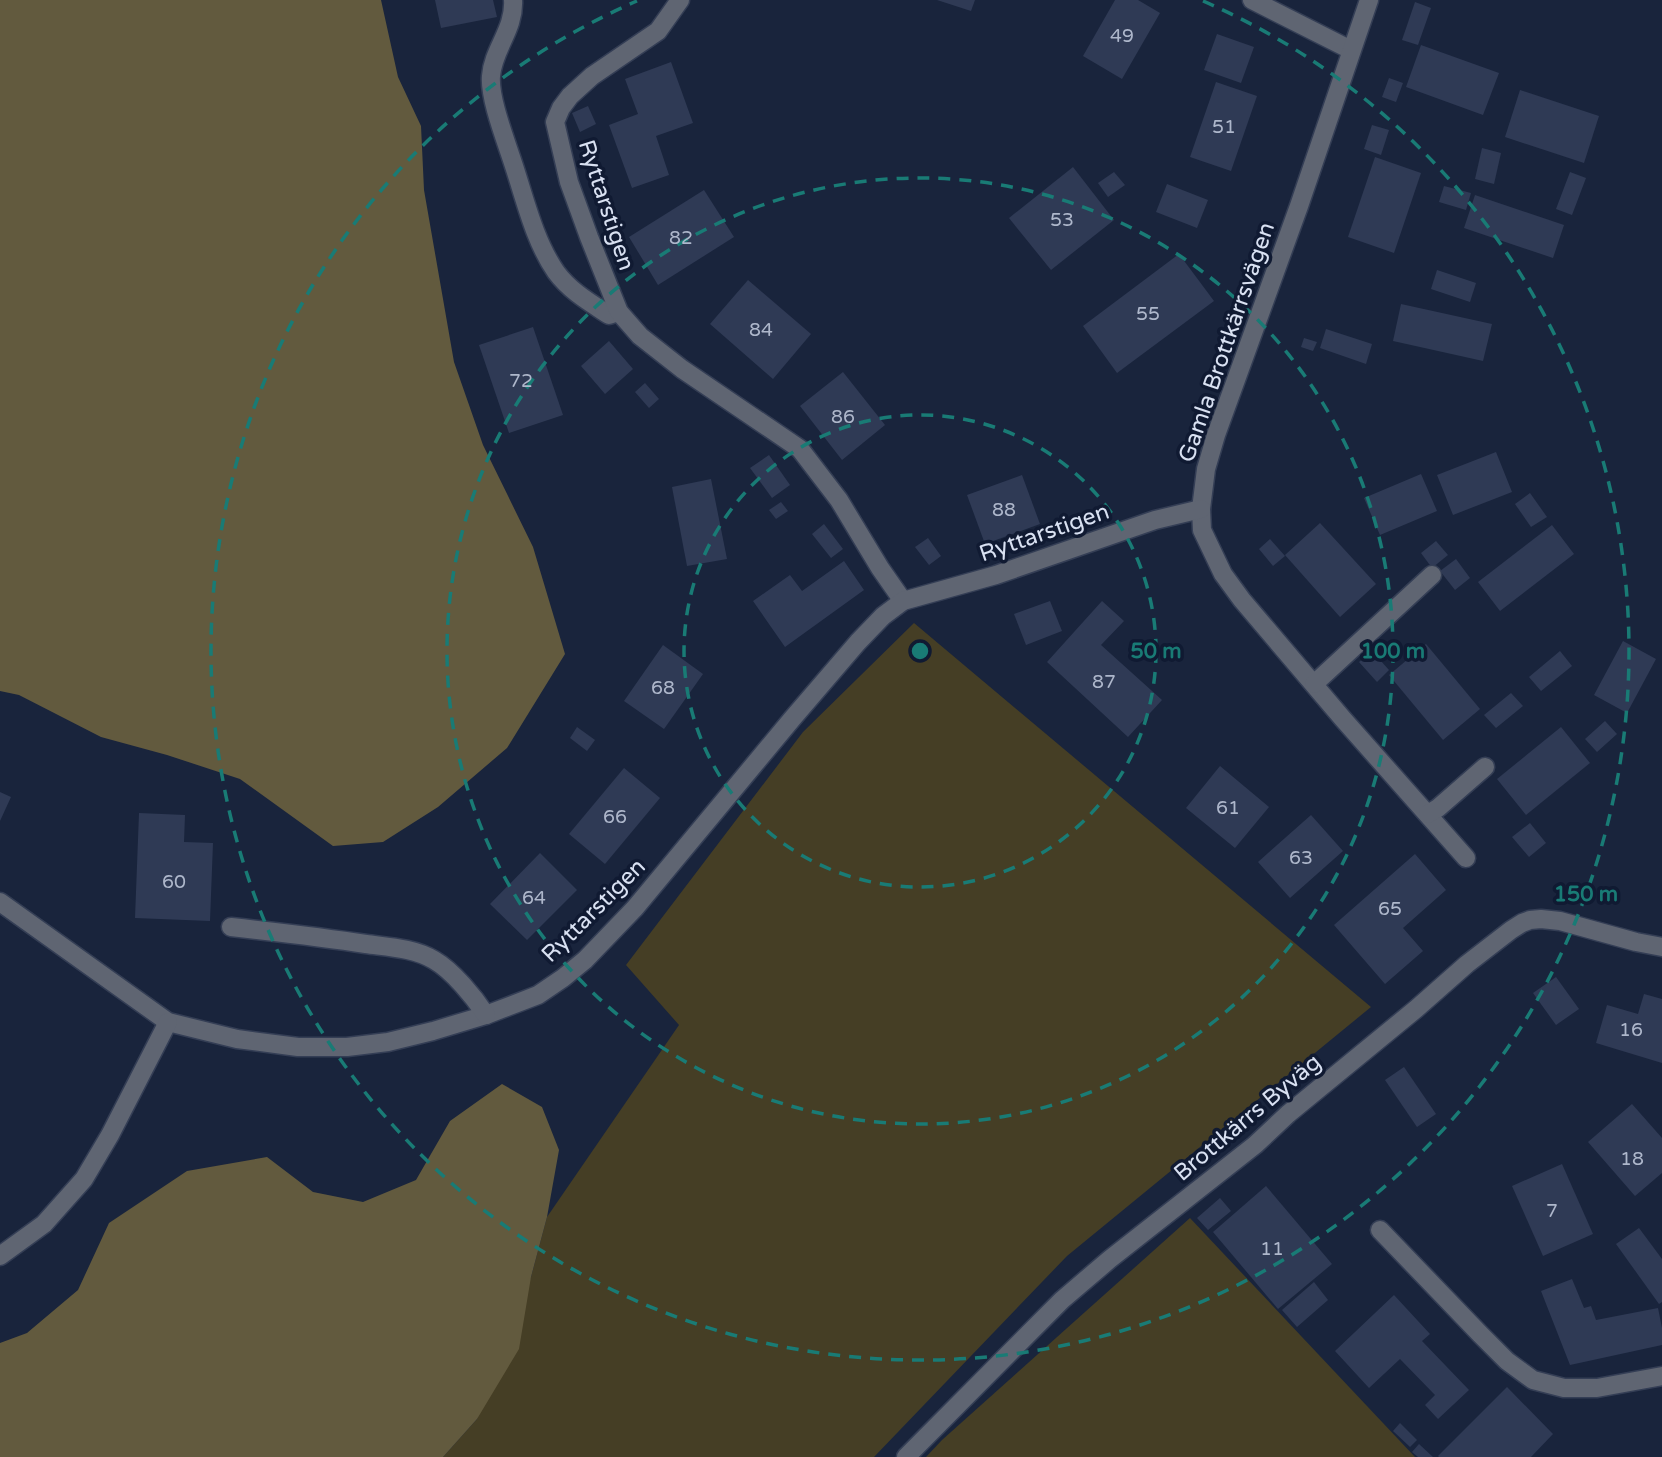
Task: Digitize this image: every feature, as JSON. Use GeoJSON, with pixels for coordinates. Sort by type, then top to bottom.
{"type":"FeatureCollection","features":[{"type":"Feature","properties":{"kind":"street","name":"Ryttarstigen"},"geometry":{"type":"LineString","coordinates":[[513,0],[514,12],[490,78],[499,120],[534,225],[544,252],[557,274],[574,292],[609,315],[619,312]]}},
{"type":"Feature","properties":{"kind":"street","name":"Ryttarstigen"},"geometry":{"type":"LineString","coordinates":[[680,0],[658,31],[592,76],[570,96],[555,122],[569,182],[589,237],[619,312],[640,336],[682,369],[800,449],[839,500],[903,601]]}},
{"type":"Feature","properties":{"kind":"street"},"geometry":{"type":"LineString","coordinates":[[1252,0],[1351,50]]}},
{"type":"Feature","properties":{"kind":"street","name":"Gamla Brottkärrsvägen"},"geometry":{"type":"LineString","coordinates":[[1369,0],[1299,206],[1216,435],[1206,469],[1200,509],[1202,530],[1223,574],[1242,600],[1466,858]]}},
{"type":"Feature","properties":{"kind":"street","name":"Ryttarstigen"},"geometry":{"type":"LineString","coordinates":[[0,902],[167,1022],[237,1039],[298,1046],[348,1047],[388,1042],[486,1015],[538,995],[585,960],[635,908],[858,642],[883,616],[903,601],[996,575],[1155,520],[1200,509]]}},
{"type":"Feature","properties":{"kind":"street"},"geometry":{"type":"LineString","coordinates":[[1314,684],[1432,575]]}},
{"type":"Feature","properties":{"kind":"street"},"geometry":{"type":"LineString","coordinates":[[1428,814],[1485,767]]}},
{"type":"Feature","properties":{"kind":"street","name":"Brottkärrs Byväg"},"geometry":{"type":"LineString","coordinates":[[906,1457],[1062,1300],[1255,1145],[1287,1114],[1416,1009],[1494,941],[1522,923],[1541,919],[1560,921],[1662,947]]}},
{"type":"Feature","properties":{"kind":"street"},"geometry":{"type":"LineString","coordinates":[[231,927],[412,951],[435,960],[460,982],[486,1015]]}},
{"type":"Feature","properties":{"kind":"street"},"geometry":{"type":"LineString","coordinates":[[0,1256],[44,1224],[84,1179],[110,1135],[167,1022]]}},
{"type":"Feature","properties":{"kind":"street"},"geometry":{"type":"LineString","coordinates":[[1380,1230],[1474,1328],[1507,1360],[1533,1380],[1564,1388],[1597,1388],[1662,1376]]}},
{"type":"Feature","properties":{"kind":"shaded area"},"geometry":{"type":"Polygon","coordinates":[[[0,0],[381,0],[398,77],[421,126],[424,190],[454,362],[483,445],[533,547],[565,654],[507,748],[438,807],[383,842],[333,846],[240,779],[101,737],[19,695],[0,691],[0,0]]]}},
{"type":"Feature","properties":{"kind":"shaded area"},"geometry":{"type":"Polygon","coordinates":[[[914,623],[1371,1007],[1067,1256],[874,1457],[443,1457],[477,1419],[531,1277],[547,1217],[679,1025],[626,965],[803,732],[914,623]]]}},
{"type":"Feature","properties":{"kind":"shaded area"},"geometry":{"type":"Polygon","coordinates":[[[502,1084],[542,1107],[559,1150],[547,1217],[531,1277],[519,1349],[477,1419],[443,1457],[0,1457],[0,1343],[27,1333],[78,1290],[109,1223],[187,1171],[267,1157],[313,1192],[363,1202],[416,1180],[450,1121],[502,1084]]]}},
{"type":"Feature","properties":{"kind":"shaded area"},"geometry":{"type":"Polygon","coordinates":[[[1190,1218],[1415,1457],[926,1457],[942,1440],[1190,1218]]]}},
{"type":"Feature","properties":{"kind":"building"},"geometry":{"type":"Polygon","coordinates":[[[435,0],[493,0],[497,17],[441,28],[435,0]]]}},
{"type":"Feature","properties":{"kind":"building"},"geometry":{"type":"Polygon","coordinates":[[[937,0],[975,0],[971,11],[937,0]]]}},
{"type":"Feature","properties":{"kind":"building"},"geometry":{"type":"Polygon","coordinates":[[[1115,0],[1138,0],[1160,13],[1122,79],[1083,56],[1115,0]]]}},
{"type":"Feature","properties":{"kind":"building"},"geometry":{"type":"Polygon","coordinates":[[[1415,2],[1431,8],[1418,45],[1402,40],[1415,2]]]}},
{"type":"Feature","properties":{"kind":"building"},"geometry":{"type":"Polygon","coordinates":[[[1217,34],[1254,47],[1241,83],[1204,70],[1217,34]]]}},
{"type":"Feature","properties":{"kind":"building"},"geometry":{"type":"Polygon","coordinates":[[[1421,45],[1499,73],[1483,115],[1406,87],[1421,45]]]}},
{"type":"Feature","properties":{"kind":"building"},"geometry":{"type":"Polygon","coordinates":[[[671,62],[693,123],[656,136],[669,175],[632,188],[609,125],[638,114],[625,79],[671,62]]]}},
{"type":"Feature","properties":{"kind":"building"},"geometry":{"type":"Polygon","coordinates":[[[1389,78],[1403,83],[1396,102],[1382,97],[1389,78]]]}},
{"type":"Feature","properties":{"kind":"building"},"geometry":{"type":"Polygon","coordinates":[[[1216,82],[1257,96],[1231,171],[1190,157],[1216,82]]]}},
{"type":"Feature","properties":{"kind":"building"},"geometry":{"type":"Polygon","coordinates":[[[1520,90],[1599,116],[1584,163],[1505,137],[1520,90]]]}},
{"type":"Feature","properties":{"kind":"building"},"geometry":{"type":"Polygon","coordinates":[[[588,106],[596,124],[580,132],[572,113],[588,106]]]}},
{"type":"Feature","properties":{"kind":"building"},"geometry":{"type":"Polygon","coordinates":[[[1372,125],[1389,130],[1381,155],[1364,149],[1372,125]]]}},
{"type":"Feature","properties":{"kind":"building"},"geometry":{"type":"Polygon","coordinates":[[[1482,148],[1501,153],[1494,184],[1475,179],[1482,148]]]}},
{"type":"Feature","properties":{"kind":"building"},"geometry":{"type":"Polygon","coordinates":[[[1375,157],[1421,173],[1394,253],[1348,237],[1375,157]]]}},
{"type":"Feature","properties":{"kind":"building"},"geometry":{"type":"Polygon","coordinates":[[[1073,167],[1114,220],[1051,270],[1009,218],[1073,167]]]}},
{"type":"Feature","properties":{"kind":"building"},"geometry":{"type":"Polygon","coordinates":[[[1114,172],[1125,185],[1108,197],[1098,183],[1114,172]]]}},
{"type":"Feature","properties":{"kind":"building"},"geometry":{"type":"Polygon","coordinates":[[[1570,172],[1586,178],[1572,215],[1556,209],[1570,172]]]}},
{"type":"Feature","properties":{"kind":"building"},"geometry":{"type":"Polygon","coordinates":[[[1167,184],[1208,200],[1197,228],[1156,212],[1167,184]]]}},
{"type":"Feature","properties":{"kind":"building"},"geometry":{"type":"Polygon","coordinates":[[[1444,186],[1471,193],[1466,210],[1439,202],[1444,186]]]}},
{"type":"Feature","properties":{"kind":"building"},"geometry":{"type":"Polygon","coordinates":[[[704,190],[734,237],[658,285],[629,237],[704,190]]]}},
{"type":"Feature","properties":{"kind":"building"},"geometry":{"type":"Polygon","coordinates":[[[1475,195],[1564,225],[1553,258],[1464,228],[1475,195]]]}},
{"type":"Feature","properties":{"kind":"building"},"geometry":{"type":"Polygon","coordinates":[[[1179,254],[1214,301],[1117,373],[1083,326],[1179,254]]]}},
{"type":"Feature","properties":{"kind":"building"},"geometry":{"type":"Polygon","coordinates":[[[1437,270],[1476,283],[1470,302],[1431,289],[1437,270]]]}},
{"type":"Feature","properties":{"kind":"building"},"geometry":{"type":"Polygon","coordinates":[[[748,280],[811,334],[773,379],[710,324],[748,280]]]}},
{"type":"Feature","properties":{"kind":"building"},"geometry":{"type":"Polygon","coordinates":[[[1401,304],[1492,324],[1483,361],[1393,341],[1401,304]]]}},
{"type":"Feature","properties":{"kind":"building"},"geometry":{"type":"Polygon","coordinates":[[[533,327],[563,415],[509,433],[479,345],[533,327]]]}},
{"type":"Feature","properties":{"kind":"building"},"geometry":{"type":"Polygon","coordinates":[[[1326,329],[1372,344],[1366,364],[1320,348],[1326,329]]]}},
{"type":"Feature","properties":{"kind":"building"},"geometry":{"type":"Polygon","coordinates":[[[1304,338],[1317,342],[1313,351],[1301,347],[1304,338]]]}},
{"type":"Feature","properties":{"kind":"building"},"geometry":{"type":"Polygon","coordinates":[[[609,341],[633,369],[605,394],[581,366],[609,341]]]}},
{"type":"Feature","properties":{"kind":"building"},"geometry":{"type":"Polygon","coordinates":[[[843,372],[885,425],[842,460],[800,406],[843,372]]]}},
{"type":"Feature","properties":{"kind":"building"},"geometry":{"type":"Polygon","coordinates":[[[645,383],[659,399],[649,408],[635,392],[645,383]]]}},
{"type":"Feature","properties":{"kind":"building"},"geometry":{"type":"Polygon","coordinates":[[[1496,452],[1512,492],[1453,515],[1437,475],[1496,452]]]}},
{"type":"Feature","properties":{"kind":"building"},"geometry":{"type":"Polygon","coordinates":[[[769,455],[790,485],[772,498],[750,468],[769,455]]]}},
{"type":"Feature","properties":{"kind":"building"},"geometry":{"type":"Polygon","coordinates":[[[1421,474],[1437,511],[1380,535],[1364,498],[1421,474]]]}},
{"type":"Feature","properties":{"kind":"building"},"geometry":{"type":"Polygon","coordinates":[[[1022,475],[1040,524],[985,544],[967,495],[1022,475]]]}},
{"type":"Feature","properties":{"kind":"building"},"geometry":{"type":"Polygon","coordinates":[[[711,479],[727,559],[687,566],[672,487],[711,479]]]}},
{"type":"Feature","properties":{"kind":"building"},"geometry":{"type":"Polygon","coordinates":[[[1530,493],[1547,517],[1531,527],[1515,504],[1530,493]]]}},
{"type":"Feature","properties":{"kind":"building"},"geometry":{"type":"Polygon","coordinates":[[[781,502],[788,511],[776,519],[769,510],[781,502]]]}},
{"type":"Feature","properties":{"kind":"building"},"geometry":{"type":"Polygon","coordinates":[[[1320,523],[1376,584],[1340,617],[1285,555],[1320,523]]]}},
{"type":"Feature","properties":{"kind":"building"},"geometry":{"type":"Polygon","coordinates":[[[824,524],[843,549],[831,558],[812,534],[824,524]]]}},
{"type":"Feature","properties":{"kind":"building"},"geometry":{"type":"Polygon","coordinates":[[[1552,525],[1574,554],[1500,611],[1478,582],[1552,525]]]}},
{"type":"Feature","properties":{"kind":"building"},"geometry":{"type":"Polygon","coordinates":[[[928,538],[941,556],[929,565],[915,547],[928,538]]]}},
{"type":"Feature","properties":{"kind":"building"},"geometry":{"type":"Polygon","coordinates":[[[1270,539],[1285,556],[1273,566],[1259,549],[1270,539]]]}},
{"type":"Feature","properties":{"kind":"building"},"geometry":{"type":"Polygon","coordinates":[[[1436,541],[1448,555],[1432,568],[1421,553],[1436,541]]]}},
{"type":"Feature","properties":{"kind":"building"},"geometry":{"type":"Polygon","coordinates":[[[1456,559],[1470,578],[1455,590],[1440,571],[1456,559]]]}},
{"type":"Feature","properties":{"kind":"building"},"geometry":{"type":"Polygon","coordinates":[[[844,561],[864,590],[785,647],[753,601],[790,575],[802,591],[844,561]]]}},
{"type":"Feature","properties":{"kind":"building"},"geometry":{"type":"Polygon","coordinates":[[[1050,601],[1062,631],[1026,645],[1014,614],[1050,601]]]}},
{"type":"Feature","properties":{"kind":"building"},"geometry":{"type":"Polygon","coordinates":[[[1102,601],[1124,621],[1101,645],[1162,700],[1128,737],[1047,662],[1102,601]]]}},
{"type":"Feature","properties":{"kind":"building"},"geometry":{"type":"Polygon","coordinates":[[[1623,641],[1656,659],[1627,713],[1594,695],[1623,641]]]}},
{"type":"Feature","properties":{"kind":"building"},"geometry":{"type":"Polygon","coordinates":[[[1426,644],[1480,709],[1443,740],[1389,675],[1426,644]]]}},
{"type":"Feature","properties":{"kind":"building"},"geometry":{"type":"Polygon","coordinates":[[[663,645],[703,674],[664,729],[624,701],[663,645]]]}},
{"type":"Feature","properties":{"kind":"building"},"geometry":{"type":"Polygon","coordinates":[[[1372,651],[1389,670],[1377,682],[1359,662],[1372,651]]]}},
{"type":"Feature","properties":{"kind":"building"},"geometry":{"type":"Polygon","coordinates":[[[1560,651],[1572,666],[1541,691],[1529,677],[1560,651]]]}},
{"type":"Feature","properties":{"kind":"building"},"geometry":{"type":"Polygon","coordinates":[[[1511,693],[1523,706],[1496,728],[1484,715],[1511,693]]]}},
{"type":"Feature","properties":{"kind":"building"},"geometry":{"type":"Polygon","coordinates":[[[1605,721],[1617,734],[1597,752],[1585,739],[1605,721]]]}},
{"type":"Feature","properties":{"kind":"building"},"geometry":{"type":"Polygon","coordinates":[[[577,727],[595,740],[587,751],[570,738],[577,727]]]}},
{"type":"Feature","properties":{"kind":"building"},"geometry":{"type":"Polygon","coordinates":[[[1561,727],[1590,763],[1526,815],[1497,779],[1561,727]]]}},
{"type":"Feature","properties":{"kind":"building"},"geometry":{"type":"Polygon","coordinates":[[[1220,766],[1269,807],[1235,848],[1186,808],[1220,766]]]}},
{"type":"Feature","properties":{"kind":"building"},"geometry":{"type":"Polygon","coordinates":[[[624,768],[660,798],[605,864],[569,834],[624,768]]]}},
{"type":"Feature","properties":{"kind":"building"},"geometry":{"type":"Polygon","coordinates":[[[0,792],[11,797],[0,821],[0,792]]]}},
{"type":"Feature","properties":{"kind":"building"},"geometry":{"type":"Polygon","coordinates":[[[139,813],[185,815],[184,842],[213,843],[210,921],[135,918],[139,813]]]}},
{"type":"Feature","properties":{"kind":"building"},"geometry":{"type":"Polygon","coordinates":[[[1311,815],[1343,851],[1290,898],[1258,862],[1311,815]]]}},
{"type":"Feature","properties":{"kind":"building"},"geometry":{"type":"Polygon","coordinates":[[[1530,823],[1546,843],[1529,857],[1512,837],[1530,823]]]}},
{"type":"Feature","properties":{"kind":"building"},"geometry":{"type":"Polygon","coordinates":[[[540,853],[577,890],[527,940],[490,904],[540,853]]]}},
{"type":"Feature","properties":{"kind":"building"},"geometry":{"type":"Polygon","coordinates":[[[1415,854],[1446,890],[1403,928],[1423,951],[1385,984],[1334,925],[1415,854]]]}},
{"type":"Feature","properties":{"kind":"building"},"geometry":{"type":"Polygon","coordinates":[[[1556,977],[1579,1009],[1556,1025],[1533,993],[1556,977]]]}},
{"type":"Feature","properties":{"kind":"building"},"geometry":{"type":"Polygon","coordinates":[[[1644,994],[1662,999],[1662,1063],[1596,1043],[1607,1005],[1638,1014],[1644,994]]]}},
{"type":"Feature","properties":{"kind":"building"},"geometry":{"type":"Polygon","coordinates":[[[1404,1067],[1436,1114],[1417,1127],[1385,1080],[1404,1067]]]}},
{"type":"Feature","properties":{"kind":"building"},"geometry":{"type":"Polygon","coordinates":[[[1632,1104],[1662,1138],[1662,1173],[1635,1196],[1588,1142],[1632,1104]]]}},
{"type":"Feature","properties":{"kind":"building"},"geometry":{"type":"Polygon","coordinates":[[[1562,1164],[1593,1234],[1543,1256],[1512,1186],[1562,1164]]]}},
{"type":"Feature","properties":{"kind":"building"},"geometry":{"type":"Polygon","coordinates":[[[1266,1186],[1332,1264],[1278,1309],[1213,1232],[1266,1186]]]}},
{"type":"Feature","properties":{"kind":"building"},"geometry":{"type":"Polygon","coordinates":[[[1220,1198],[1231,1211],[1208,1230],[1197,1218],[1220,1198]]]}},
{"type":"Feature","properties":{"kind":"building"},"geometry":{"type":"Polygon","coordinates":[[[1639,1228],[1662,1259],[1662,1302],[1659,1304],[1616,1244],[1639,1228]]]}},
{"type":"Feature","properties":{"kind":"building"},"geometry":{"type":"Polygon","coordinates":[[[1572,1279],[1584,1308],[1591,1306],[1596,1320],[1658,1308],[1662,1345],[1570,1365],[1541,1291],[1572,1279]]]}},
{"type":"Feature","properties":{"kind":"building"},"geometry":{"type":"Polygon","coordinates":[[[1314,1282],[1328,1300],[1297,1327],[1282,1310],[1314,1282]]]}},
{"type":"Feature","properties":{"kind":"building"},"geometry":{"type":"Polygon","coordinates":[[[1394,1295],[1430,1334],[1422,1341],[1469,1390],[1438,1419],[1425,1405],[1435,1395],[1400,1359],[1369,1388],[1335,1351],[1394,1295]]]}},
{"type":"Feature","properties":{"kind":"building"},"geometry":{"type":"Polygon","coordinates":[[[1507,1387],[1553,1434],[1531,1457],[1439,1457],[1438,1456],[1507,1387]]]}},
{"type":"Feature","properties":{"kind":"building"},"geometry":{"type":"Polygon","coordinates":[[[1400,1423],[1417,1440],[1410,1447],[1393,1431],[1400,1423]]]}},
{"type":"Feature","properties":{"kind":"building"},"geometry":{"type":"Polygon","coordinates":[[[1419,1444],[1433,1457],[1418,1457],[1412,1452],[1419,1444]]]}}]}
